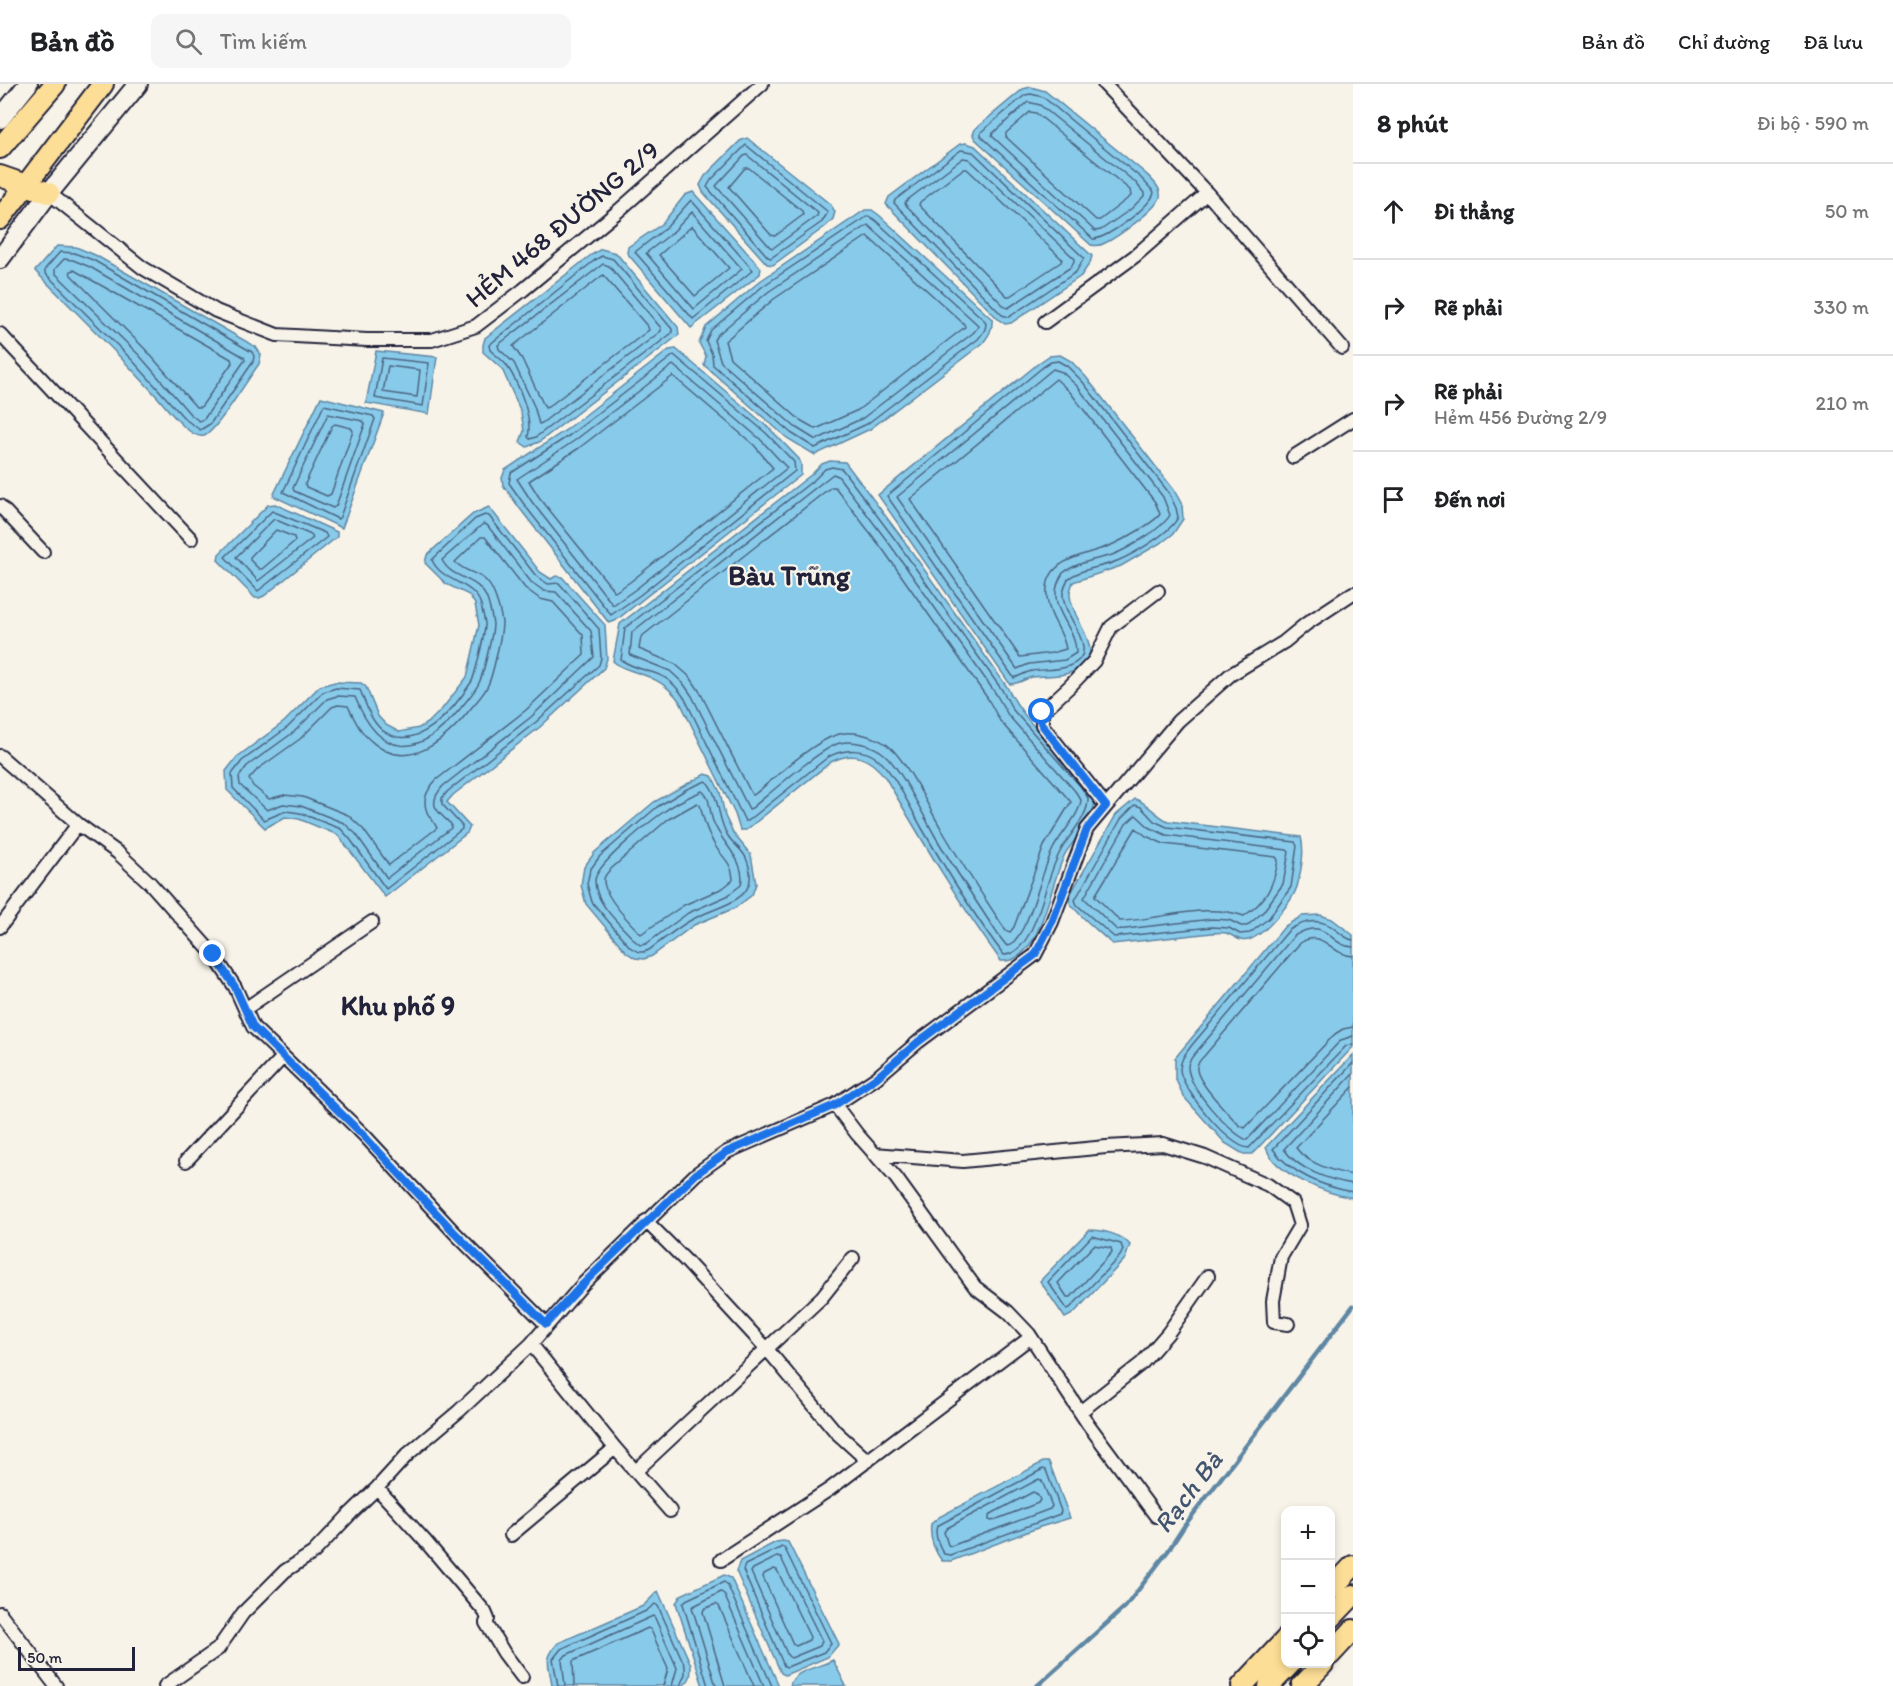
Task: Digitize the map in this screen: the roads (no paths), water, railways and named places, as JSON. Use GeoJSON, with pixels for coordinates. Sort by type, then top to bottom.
{"type":"FeatureCollection","features":[{"type":"Feature","properties":{"kind":"main road"},"geometry":{"type":"LineString","coordinates":[[0,119],[28,84]]}},
{"type":"Feature","properties":{"kind":"main road"},"geometry":{"type":"LineString","coordinates":[[0,148],[56,84]]}},
{"type":"Feature","properties":{"kind":"main road"},"geometry":{"type":"LineString","coordinates":[[0,219],[103,84]]}},
{"type":"Feature","properties":{"kind":"main road"},"geometry":{"type":"LineString","coordinates":[[0,258],[49,193],[138,84]]}},
{"type":"Feature","properties":{"kind":"main road"},"geometry":{"type":"LineString","coordinates":[[0,176],[49,193]]}},
{"type":"Feature","properties":{"kind":"main road"},"geometry":{"type":"LineString","coordinates":[[1335,1585],[1353,1566]]}},
{"type":"Feature","properties":{"kind":"main road"},"geometry":{"type":"LineString","coordinates":[[1335,1614],[1353,1595]]}},
{"type":"Feature","properties":{"kind":"main road"},"geometry":{"type":"LineString","coordinates":[[1335,1650],[1353,1630]]}},
{"type":"Feature","properties":{"kind":"main road"},"geometry":{"type":"LineString","coordinates":[[1242,1686],[1281,1644]]}},
{"type":"Feature","properties":{"kind":"main road"},"geometry":{"type":"LineString","coordinates":[[1269,1686],[1286,1668]]}},
{"type":"Feature","properties":{"kind":"main road"},"geometry":{"type":"LineString","coordinates":[[1302,1686],[1319,1668]]}},
{"type":"Feature","properties":{"kind":"street","name":"HẺM 468 ĐƯỜNG 2/9"},"geometry":{"type":"LineString","coordinates":[[49,193],[143,268],[216,311],[277,335],[367,340],[432,340],[476,326],[523,290],[616,213],[762,84]]}},
{"type":"Feature","properties":{"kind":"street"},"geometry":{"type":"LineString","coordinates":[[1104,84],[1207,193],[1342,348]]}},
{"type":"Feature","properties":{"kind":"street"},"geometry":{"type":"LineString","coordinates":[[1045,322],[1135,256],[1207,193]]}},
{"type":"Feature","properties":{"kind":"street"},"geometry":{"type":"LineString","coordinates":[[0,334],[191,538]]}},
{"type":"Feature","properties":{"kind":"street"},"geometry":{"type":"LineString","coordinates":[[1293,457],[1353,419]]}},
{"type":"Feature","properties":{"kind":"street"},"geometry":{"type":"LineString","coordinates":[[0,507],[44,552]]}},
{"type":"Feature","properties":{"kind":"street"},"geometry":{"type":"LineString","coordinates":[[1106,806],[1040,720],[1042,712],[1094,661],[1111,627],[1158,591]]}},
{"type":"Feature","properties":{"kind":"street"},"geometry":{"type":"LineString","coordinates":[[165,1686],[218,1649],[243,1613],[285,1571],[314,1553],[408,1454],[531,1344],[583,1284],[696,1174],[727,1152],[835,1105],[876,1078],[918,1042],[1035,955],[1052,922],[1087,829],[1178,721],[1230,675],[1284,642],[1305,624],[1353,593]]}},
{"type":"Feature","properties":{"kind":"street"},"geometry":{"type":"LineString","coordinates":[[0,756],[78,824],[118,852],[150,883],[207,947],[235,987],[253,1027],[363,1135],[454,1232],[546,1324]]}},
{"type":"Feature","properties":{"kind":"street"},"geometry":{"type":"LineString","coordinates":[[0,927],[78,824]]}},
{"type":"Feature","properties":{"kind":"street"},"geometry":{"type":"LineString","coordinates":[[245,1010],[372,922]]}},
{"type":"Feature","properties":{"kind":"street"},"geometry":{"type":"LineString","coordinates":[[186,1161],[284,1057]]}},
{"type":"Feature","properties":{"kind":"street"},"geometry":{"type":"LineString","coordinates":[[835,1105],[896,1178],[975,1287],[1008,1312],[1031,1337],[1080,1412],[1156,1516]]}},
{"type":"Feature","properties":{"kind":"street"},"geometry":{"type":"LineString","coordinates":[[874,1154],[963,1161],[1107,1146],[1163,1144],[1206,1157],[1268,1185],[1293,1203],[1300,1225],[1281,1257],[1273,1301],[1274,1322],[1288,1324]]}},
{"type":"Feature","properties":{"kind":"street"},"geometry":{"type":"LineString","coordinates":[[646,1221],[766,1348],[836,1432],[868,1461]]}},
{"type":"Feature","properties":{"kind":"street"},"geometry":{"type":"LineString","coordinates":[[636,1471],[822,1296],[853,1258]]}},
{"type":"Feature","properties":{"kind":"street"},"geometry":{"type":"LineString","coordinates":[[1080,1412],[1142,1363],[1168,1333],[1208,1276]]}},
{"type":"Feature","properties":{"kind":"street"},"geometry":{"type":"LineString","coordinates":[[720,1560],[830,1489],[1031,1337]]}},
{"type":"Feature","properties":{"kind":"street"},"geometry":{"type":"LineString","coordinates":[[531,1344],[615,1448],[670,1511]]}},
{"type":"Feature","properties":{"kind":"street"},"geometry":{"type":"LineString","coordinates":[[512,1535],[615,1448]]}},
{"type":"Feature","properties":{"kind":"street"},"geometry":{"type":"LineString","coordinates":[[377,1488],[485,1612],[488,1619],[486,1623],[522,1677]]}},
{"type":"Feature","properties":{"kind":"street"},"geometry":{"type":"LineString","coordinates":[[0,1613],[56,1686]]}},
{"type":"Feature","properties":{"kind":"water"},"geometry":{"type":"Polygon","coordinates":[[[1031,87],[1045,91],[1145,173],[1159,190],[1160,197],[1152,209],[1103,244],[1091,245],[973,135],[975,129],[1023,89],[1031,87]]]}},
{"type":"Feature","properties":{"kind":"water"},"geometry":{"type":"Polygon","coordinates":[[[747,138],[831,205],[835,212],[833,219],[826,226],[773,265],[767,264],[703,192],[700,185],[705,176],[740,141],[747,138]]]}},
{"type":"Feature","properties":{"kind":"water"},"geometry":{"type":"Polygon","coordinates":[[[960,144],[975,146],[1092,256],[1081,276],[1011,323],[1005,324],[999,320],[886,204],[889,197],[960,144]]]}},
{"type":"Feature","properties":{"kind":"water"},"geometry":{"type":"Polygon","coordinates":[[[693,192],[761,268],[760,274],[691,328],[627,253],[628,247],[662,224],[685,195],[693,192]]]}},
{"type":"Feature","properties":{"kind":"water"},"geometry":{"type":"Polygon","coordinates":[[[865,210],[872,210],[879,215],[992,319],[992,326],[983,343],[870,429],[815,455],[787,438],[704,365],[706,356],[699,343],[706,327],[760,281],[865,210]]]}},
{"type":"Feature","properties":{"kind":"water"},"geometry":{"type":"Polygon","coordinates":[[[57,246],[76,247],[95,255],[256,347],[261,355],[259,364],[224,415],[204,436],[193,433],[173,416],[114,350],[35,271],[57,246]]]}},
{"type":"Feature","properties":{"kind":"water"},"geometry":{"type":"Polygon","coordinates":[[[601,249],[616,253],[678,327],[679,335],[539,442],[527,447],[520,442],[524,431],[521,412],[502,369],[483,352],[485,338],[601,249]]]}},
{"type":"Feature","properties":{"kind":"water"},"geometry":{"type":"Polygon","coordinates":[[[676,349],[770,429],[799,459],[801,475],[615,621],[609,623],[521,510],[503,485],[502,478],[505,470],[566,430],[669,350],[676,349]]]}},
{"type":"Feature","properties":{"kind":"water"},"geometry":{"type":"Polygon","coordinates":[[[376,351],[437,357],[429,414],[366,403],[376,351]]]}},
{"type":"Feature","properties":{"kind":"water"},"geometry":{"type":"Polygon","coordinates":[[[1060,355],[1071,361],[1086,377],[1174,490],[1182,505],[1183,519],[1173,534],[1164,541],[1121,566],[1073,582],[1070,590],[1072,605],[1090,649],[1089,658],[1082,666],[1069,673],[1032,677],[1010,684],[878,495],[1040,362],[1049,356],[1060,355]]]}},
{"type":"Feature","properties":{"kind":"water"},"geometry":{"type":"Polygon","coordinates":[[[321,397],[384,413],[342,528],[273,496],[321,397]]]}},
{"type":"Feature","properties":{"kind":"water"},"geometry":{"type":"Polygon","coordinates":[[[830,461],[845,462],[902,538],[1014,700],[1093,796],[1092,812],[1065,854],[1038,931],[1027,948],[1011,960],[1001,961],[985,939],[885,777],[873,765],[854,756],[839,758],[746,830],[740,830],[735,814],[680,702],[660,683],[621,667],[613,661],[620,624],[822,464],[830,461]]]}},
{"type":"Feature","properties":{"kind":"water"},"geometry":{"type":"Polygon","coordinates":[[[275,504],[337,532],[337,537],[264,596],[255,598],[218,560],[219,554],[268,505],[275,504]]]}},
{"type":"Feature","properties":{"kind":"water"},"geometry":{"type":"Polygon","coordinates":[[[489,507],[540,572],[551,579],[556,576],[562,577],[605,625],[607,659],[604,668],[540,727],[453,795],[447,802],[470,827],[467,833],[385,897],[338,835],[299,819],[285,817],[265,828],[227,790],[226,771],[237,757],[284,722],[320,686],[335,682],[361,683],[366,687],[378,716],[386,725],[399,732],[419,728],[442,709],[467,677],[479,625],[475,604],[469,595],[446,584],[425,563],[427,555],[473,514],[489,507]]]}},
{"type":"Feature","properties":{"kind":"water"},"geometry":{"type":"Polygon","coordinates":[[[705,774],[712,776],[720,792],[725,816],[733,833],[751,855],[756,884],[752,895],[735,908],[694,925],[652,956],[644,959],[635,958],[626,952],[586,904],[581,885],[584,867],[595,852],[654,802],[705,774]]]}},
{"type":"Feature","properties":{"kind":"water"},"geometry":{"type":"Polygon","coordinates":[[[1135,799],[1168,821],[1301,837],[1303,849],[1301,869],[1297,887],[1290,901],[1264,930],[1247,940],[1220,933],[1112,944],[1082,917],[1069,901],[1071,893],[1116,815],[1135,799]]]}},
{"type":"Feature","properties":{"kind":"water"},"geometry":{"type":"Polygon","coordinates":[[[1320,915],[1332,919],[1353,935],[1353,1047],[1252,1154],[1243,1154],[1225,1143],[1184,1097],[1175,1078],[1175,1058],[1285,926],[1302,916],[1320,915]]]}},
{"type":"Feature","properties":{"kind":"water"},"geometry":{"type":"Polygon","coordinates":[[[1353,1055],[1353,1198],[1316,1187],[1290,1174],[1271,1157],[1266,1147],[1353,1055]]]}},
{"type":"Feature","properties":{"kind":"water"},"geometry":{"type":"Polygon","coordinates":[[[1089,1230],[1111,1233],[1130,1245],[1125,1259],[1073,1314],[1065,1318],[1040,1281],[1089,1230]]]}},
{"type":"Feature","properties":{"kind":"water"},"geometry":{"type":"Polygon","coordinates":[[[1043,1462],[1049,1462],[1070,1518],[951,1561],[942,1561],[933,1544],[931,1524],[939,1517],[1043,1462]]]}},
{"type":"Feature","properties":{"kind":"water"},"geometry":{"type":"Polygon","coordinates":[[[776,1542],[788,1542],[839,1644],[828,1657],[785,1675],[781,1673],[736,1571],[740,1561],[776,1542]]]}},
{"type":"Feature","properties":{"kind":"water"},"geometry":{"type":"Polygon","coordinates":[[[724,1575],[731,1578],[779,1686],[703,1686],[676,1603],[681,1595],[724,1575]]]}},
{"type":"Feature","properties":{"kind":"water"},"geometry":{"type":"Polygon","coordinates":[[[658,1591],[691,1665],[690,1677],[685,1684],[682,1686],[552,1686],[549,1659],[558,1643],[643,1606],[658,1591]]]}},
{"type":"Feature","properties":{"kind":"water"},"geometry":{"type":"Polygon","coordinates":[[[833,1660],[846,1686],[790,1686],[792,1680],[801,1672],[833,1660]]]}},
{"type":"Feature","properties":{"kind":"waterway","name":"Rạch Bà"},"geometry":{"type":"LineString","coordinates":[[1037,1686],[1126,1606],[1185,1525],[1353,1306]]}},
{"type":"Feature","properties":{"kind":"district","name":"Bàu Trũng"},"geometry":{"type":"Point","coordinates":[789,576]}},
{"type":"Feature","properties":{"kind":"district","name":"Khu phố 9"},"geometry":{"type":"Point","coordinates":[398,1006]}}]}
